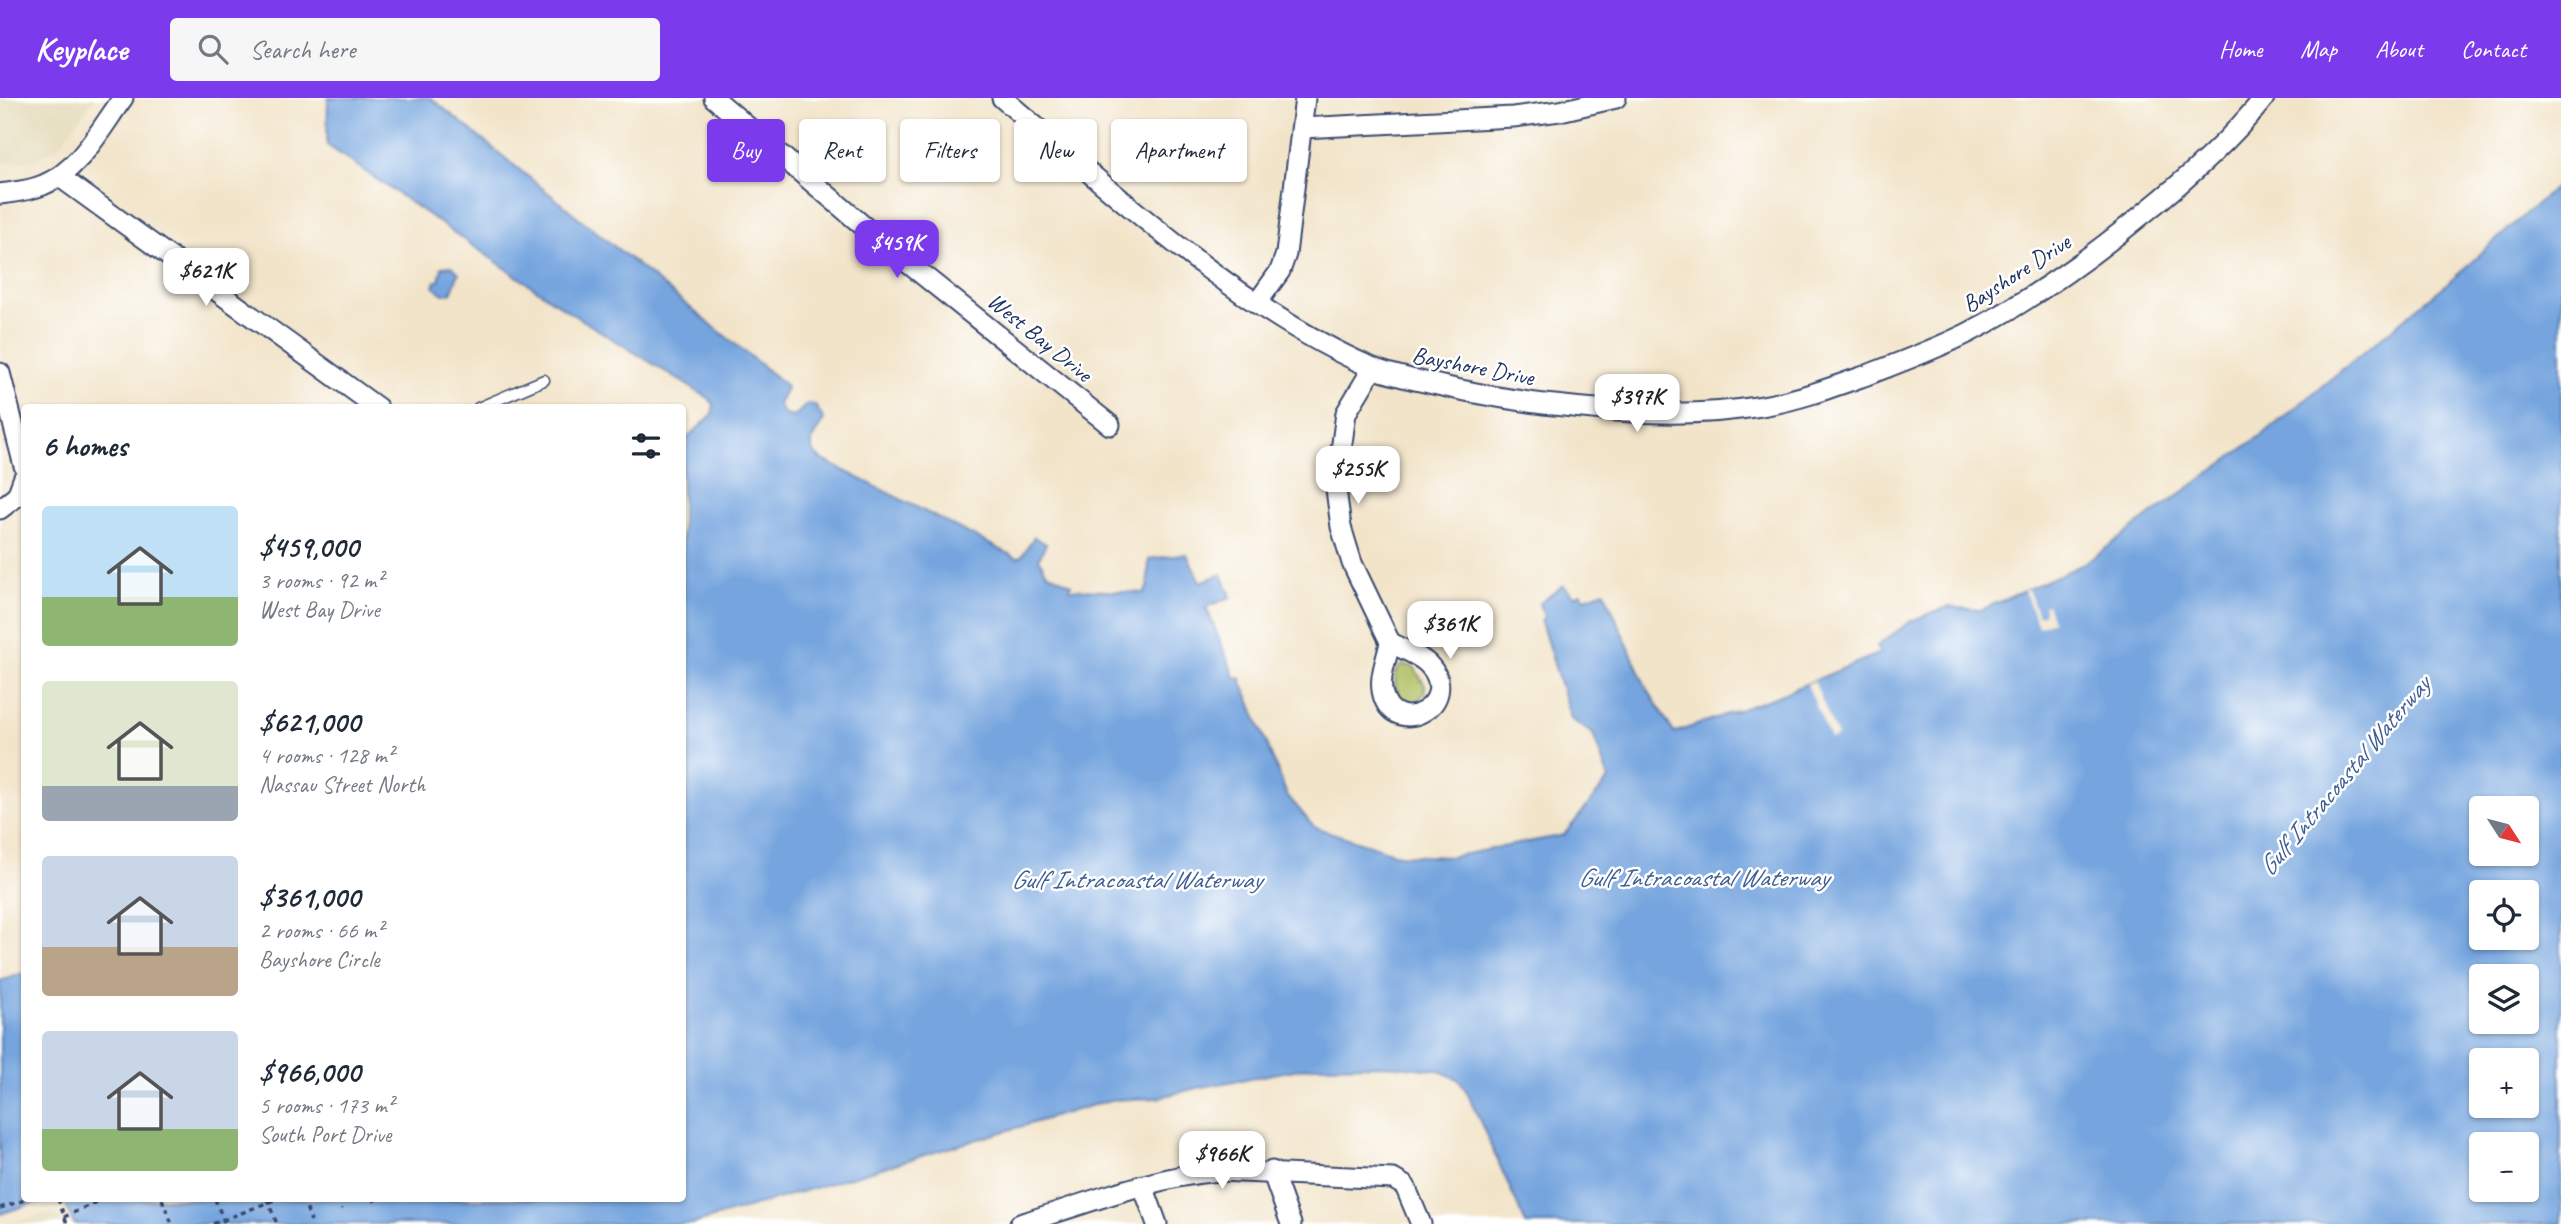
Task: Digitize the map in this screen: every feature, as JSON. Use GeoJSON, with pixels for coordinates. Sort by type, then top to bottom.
{"type":"FeatureCollection","features":[{"type":"Feature","properties":{"kind":"street"},"geometry":{"type":"LineString","coordinates":[[0,194],[34,188],[60,177],[81,156],[123,98]]}},
{"type":"Feature","properties":{"kind":"street","name":"West Bay Drive"},"geometry":{"type":"LineString","coordinates":[[714,98],[888,247],[1110,425]]}},
{"type":"Feature","properties":{"kind":"street","name":"Bayshore Drive"},"geometry":{"type":"LineString","coordinates":[[1002,98],[1185,249],[1257,303],[1307,335],[1373,368],[1404,378],[1493,398],[1631,414],[1671,414],[1764,405],[1818,392],[1912,358],[1956,338],[2043,289],[2128,227],[2192,174],[2242,125],[2264,98]]}},
{"type":"Feature","properties":{"kind":"street"},"geometry":{"type":"LineString","coordinates":[[1257,303],[1284,262],[1305,98]]}},
{"type":"Feature","properties":{"kind":"street"},"geometry":{"type":"LineString","coordinates":[[1302,128],[1513,117],[1560,111],[1616,98]]}},
{"type":"Feature","properties":{"kind":"street"},"geometry":{"type":"LineString","coordinates":[[60,177],[372,404]]}},
{"type":"Feature","properties":{"kind":"street"},"geometry":{"type":"LineString","coordinates":[[1373,368],[1346,413],[1336,489],[1341,527],[1352,563],[1390,642]]}},
{"type":"Feature","properties":{"kind":"street"},"geometry":{"type":"LineString","coordinates":[[0,373],[21,454]]}},
{"type":"Feature","properties":{"kind":"street"},"geometry":{"type":"LineString","coordinates":[[0,509],[17,496],[21,485]]}},
{"type":"Feature","properties":{"kind":"street"},"geometry":{"type":"LineString","coordinates":[[1022,1224],[1143,1186],[1197,1173],[1219,1171],[1272,1171],[1393,1179],[1405,1186],[1421,1224]]}},
{"type":"Feature","properties":{"kind":"street"},"geometry":{"type":"LineString","coordinates":[[1272,1171],[1291,1224]]}},
{"type":"Feature","properties":{"kind":"street"},"geometry":{"type":"LineString","coordinates":[[1143,1186],[1157,1224]]}},
{"type":"Feature","properties":{"kind":"lane"},"geometry":{"type":"LineString","coordinates":[[487,404],[544,380]]}},
{"type":"Feature","properties":{"kind":"path"},"geometry":{"type":"LineString","coordinates":[[0,1208],[21,1201]]}},
{"type":"Feature","properties":{"kind":"path"},"geometry":{"type":"LineString","coordinates":[[59,1202],[66,1224]]}},
{"type":"Feature","properties":{"kind":"path"},"geometry":{"type":"LineString","coordinates":[[64,1217],[97,1202]]}},
{"type":"Feature","properties":{"kind":"path"},"geometry":{"type":"LineString","coordinates":[[163,1202],[172,1224]]}},
{"type":"Feature","properties":{"kind":"path"},"geometry":{"type":"LineString","coordinates":[[216,1202],[224,1222]]}},
{"type":"Feature","properties":{"kind":"path"},"geometry":{"type":"LineString","coordinates":[[212,1224],[224,1222],[264,1202]]}},
{"type":"Feature","properties":{"kind":"path"},"geometry":{"type":"LineString","coordinates":[[269,1202],[277,1224]]}},
{"type":"Feature","properties":{"kind":"path"},"geometry":{"type":"LineString","coordinates":[[304,1202],[311,1221]]}},
{"type":"Feature","properties":{"kind":"path"},"geometry":{"type":"LineString","coordinates":[[339,1202],[342,1209]]}},
{"type":"Feature","properties":{"kind":"shaded area"},"geometry":{"type":"Polygon","coordinates":[[[0,98],[95,98],[58,147],[36,160],[0,164],[0,98]]]}},
{"type":"Feature","properties":{"kind":"shaded area"},"geometry":{"type":"Polygon","coordinates":[[[58,1211],[63,1224],[3,1224],[58,1211]]]}},
{"type":"Feature","properties":{"kind":"green space"},"geometry":{"type":"Polygon","coordinates":[[[1402,665],[1414,667],[1425,686],[1424,694],[1415,703],[1406,702],[1395,684],[1396,673],[1402,665]]]}},
{"type":"Feature","properties":{"kind":"water","name":"Gulf Intracoastal Waterway"},"geometry":{"type":"Polygon","coordinates":[[[328,98],[431,98],[787,386],[778,405],[785,415],[794,417],[807,404],[815,405],[824,420],[812,443],[812,448],[819,458],[1017,558],[1022,556],[1034,537],[1046,544],[1039,558],[1046,572],[1071,584],[1070,589],[1144,593],[1148,586],[1149,559],[1187,554],[1200,582],[1222,574],[1231,597],[1206,607],[1235,678],[1240,677],[1287,795],[1314,827],[1400,855],[1450,857],[1564,835],[1609,779],[1593,734],[1571,719],[1541,622],[1544,616],[1539,604],[1563,585],[1574,596],[1581,593],[1585,598],[1604,591],[1645,685],[1674,733],[1775,697],[1880,653],[1877,646],[1911,621],[1948,607],[1981,610],[2084,564],[2267,431],[2448,283],[2561,182],[2561,1224],[1526,1224],[1467,1092],[1458,1079],[1437,1070],[1384,1065],[1317,1066],[1157,1098],[1110,1100],[693,1224],[74,1224],[64,1202],[686,1202],[686,439],[712,415],[714,404],[569,312],[327,145],[328,98]]]}},
{"type":"Feature","properties":{"kind":"water"},"geometry":{"type":"Polygon","coordinates":[[[452,266],[459,273],[451,293],[443,294],[434,287],[436,281],[439,281],[442,267],[452,266]]]}},
{"type":"Feature","properties":{"kind":"water"},"geometry":{"type":"Polygon","coordinates":[[[21,974],[21,1202],[37,1202],[0,1214],[0,981],[21,974]]]}},
{"type":"Feature","properties":{"kind":"pier"},"geometry":{"type":"Polygon","coordinates":[[[2028,589],[2038,616],[2045,613],[2043,606],[2047,604],[2053,621],[2038,627],[2024,590],[2028,589]]]}},
{"type":"Feature","properties":{"kind":"pier"},"geometry":{"type":"Polygon","coordinates":[[[1814,681],[1837,737],[1830,739],[1807,684],[1814,681]]]}}]}
